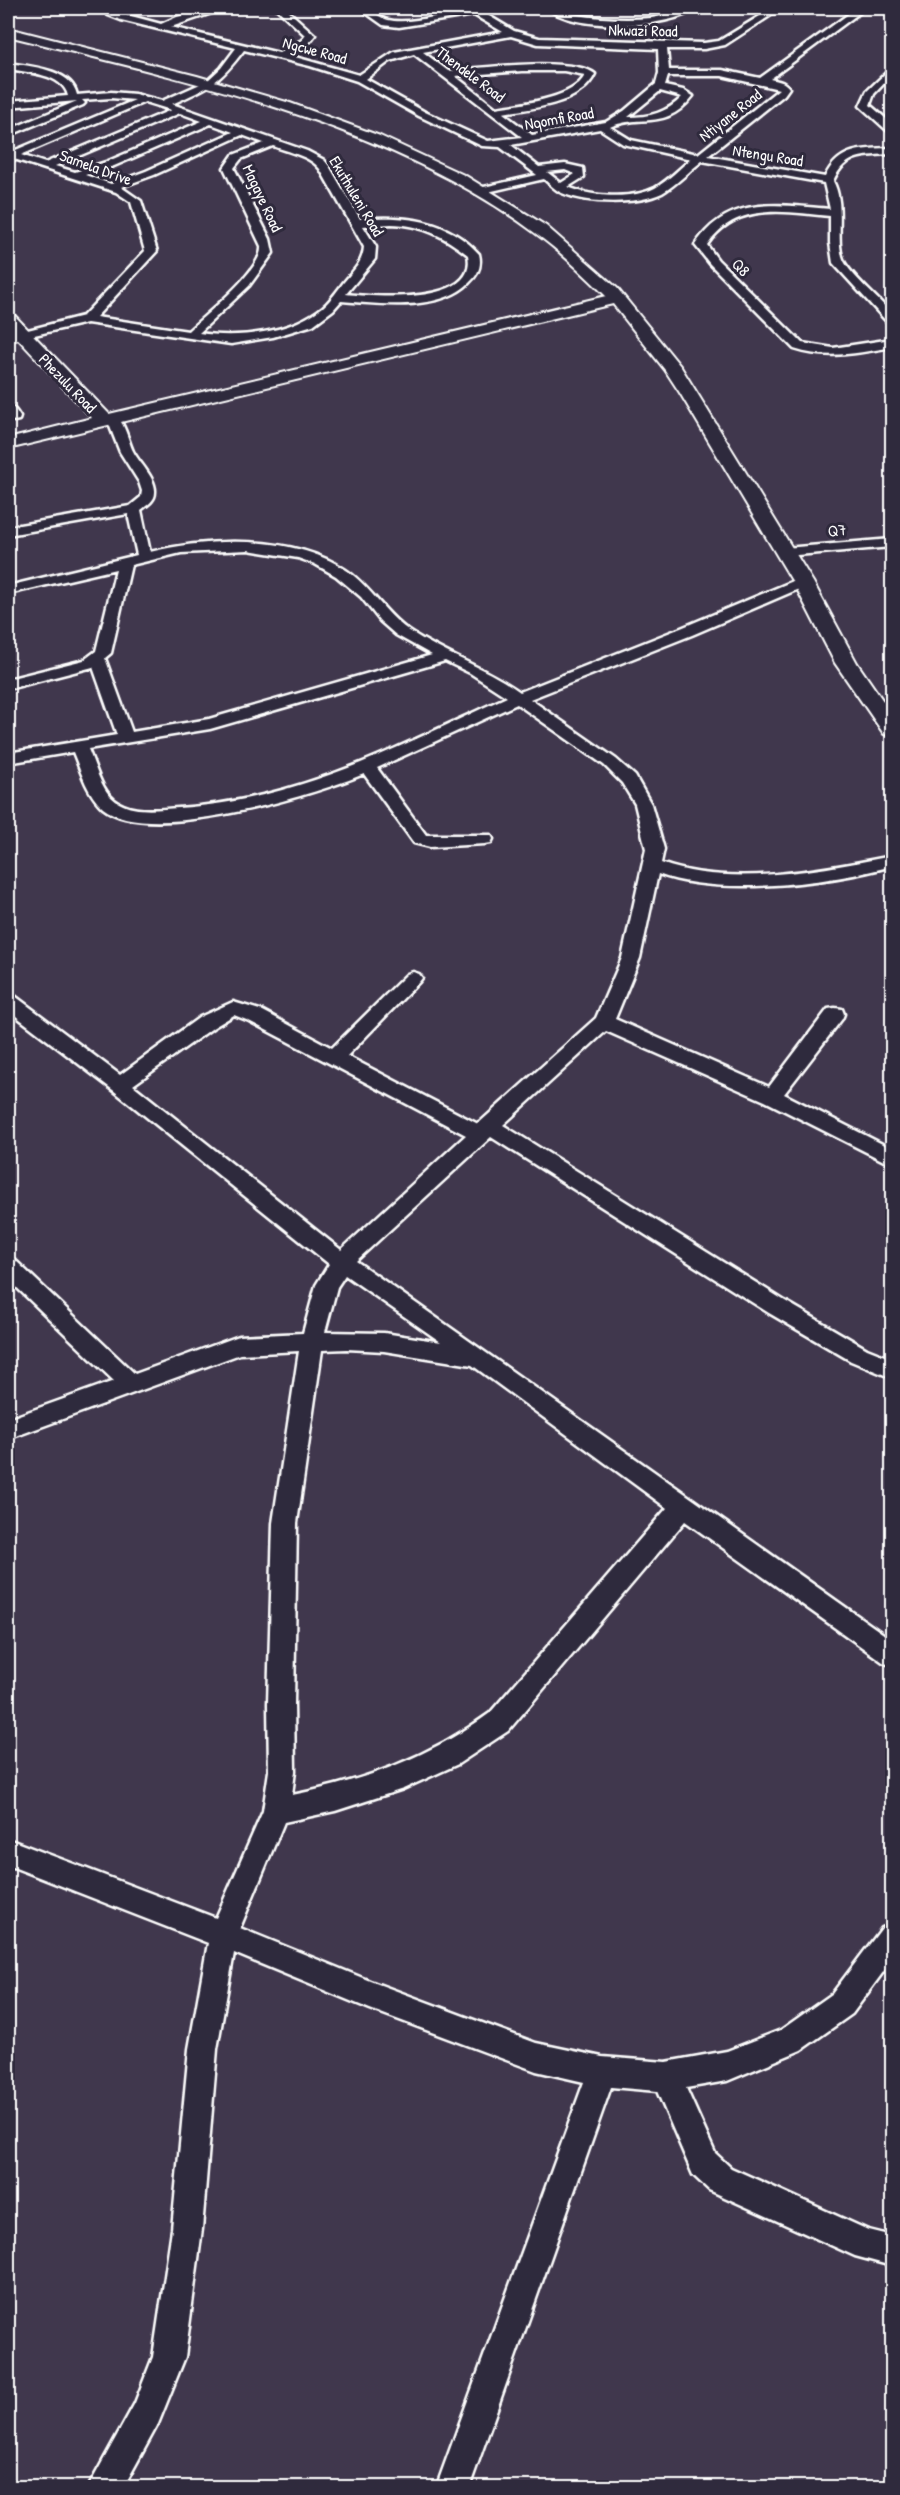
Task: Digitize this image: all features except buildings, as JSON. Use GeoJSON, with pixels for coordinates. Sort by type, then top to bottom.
{"type":"FeatureCollection","features":[{"type":"Feature","properties":{"kind":"street"},"geometry":{"type":"LineString","coordinates":[[163,27],[180,19],[218,8]]}},
{"type":"Feature","properties":{"kind":"street"},"geometry":{"type":"LineString","coordinates":[[280,8],[310,35],[305,42],[280,56]]}},
{"type":"Feature","properties":{"kind":"street"},"geometry":{"type":"LineString","coordinates":[[363,8],[379,20],[392,24],[472,10],[499,8]]}},
{"type":"Feature","properties":{"kind":"street"},"geometry":{"type":"LineString","coordinates":[[552,8],[571,17],[660,20],[678,16],[692,8]]}},
{"type":"Feature","properties":{"kind":"street","name":"Nkwazi Road"},"geometry":{"type":"LineString","coordinates":[[472,10],[512,33],[538,41],[704,46],[722,43],[778,8]]}},
{"type":"Feature","properties":{"kind":"street"},"geometry":{"type":"LineString","coordinates":[[764,80],[858,8]]}},
{"type":"Feature","properties":{"kind":"street","name":"Ngcwe Road"},"geometry":{"type":"LineString","coordinates":[[111,9],[114,15],[124,18],[280,56],[360,79],[467,136],[486,144],[502,144]]}},
{"type":"Feature","properties":{"kind":"street"},"geometry":{"type":"LineString","coordinates":[[8,32],[210,83],[346,126],[415,157],[479,191],[522,218],[579,260],[635,317],[670,364],[803,582],[850,669],[892,729]]}},
{"type":"Feature","properties":{"kind":"street","name":"Thendele Road"},"geometry":{"type":"LineString","coordinates":[[415,50],[512,33]]}},
{"type":"Feature","properties":{"kind":"street"},"geometry":{"type":"LineString","coordinates":[[619,119],[643,121],[654,119],[665,114],[688,96],[659,88],[664,73],[663,46]]}},
{"type":"Feature","properties":{"kind":"street"},"geometry":{"type":"LineString","coordinates":[[163,104],[210,83],[224,70],[241,47]]}},
{"type":"Feature","properties":{"kind":"street"},"geometry":{"type":"LineString","coordinates":[[360,79],[387,59],[415,50]]}},
{"type":"Feature","properties":{"kind":"street","name":"Thendele Road"},"geometry":{"type":"LineString","coordinates":[[415,50],[530,138]]}},
{"type":"Feature","properties":{"kind":"street"},"geometry":{"type":"LineString","coordinates":[[8,66],[63,81],[71,88],[73,98]]}},
{"type":"Feature","properties":{"kind":"street"},"geometry":{"type":"LineString","coordinates":[[448,74],[485,69],[589,73],[590,79],[562,93],[525,106],[495,111]]}},
{"type":"Feature","properties":{"kind":"street"},"geometry":{"type":"LineString","coordinates":[[529,69],[545,79]]}},
{"type":"Feature","properties":{"kind":"street"},"geometry":{"type":"LineString","coordinates":[[892,70],[870,93],[865,106],[889,126],[892,132]]}},
{"type":"Feature","properties":{"kind":"street","name":"Ntiyane Road"},"geometry":{"type":"LineString","coordinates":[[580,195],[606,198],[644,196],[659,190],[784,88],[780,84],[764,80],[722,73],[664,73]]}},
{"type":"Feature","properties":{"kind":"street","name":"Nqomfi Road"},"geometry":{"type":"LineString","coordinates":[[502,144],[602,125],[619,119],[659,88]]}},
{"type":"Feature","properties":{"kind":"street"},"geometry":{"type":"LineString","coordinates":[[8,133],[94,96]]}},
{"type":"Feature","properties":{"kind":"street","name":"Ekuthuleni Road"},"geometry":{"type":"LineString","coordinates":[[8,104],[94,96],[125,96],[145,99],[303,153],[320,162],[370,247],[369,259],[339,297],[321,315],[309,322],[273,333],[231,340],[87,319],[15,337]]}},
{"type":"Feature","properties":{"kind":"street"},"geometry":{"type":"LineString","coordinates":[[11,156],[145,99]]}},
{"type":"Feature","properties":{"kind":"street"},"geometry":{"type":"LineString","coordinates":[[46,166],[179,110]]}},
{"type":"Feature","properties":{"kind":"street"},"geometry":{"type":"LineString","coordinates":[[76,175],[110,164],[210,121]]}},
{"type":"Feature","properties":{"kind":"street","name":"Ntengu Road"},"geometry":{"type":"LineString","coordinates":[[602,125],[627,142],[698,159],[828,182]]}},
{"type":"Feature","properties":{"kind":"street"},"geometry":{"type":"LineString","coordinates":[[111,187],[150,173],[241,132]]}},
{"type":"Feature","properties":{"kind":"street","name":"Magaye Road"},"geometry":{"type":"LineString","coordinates":[[189,335],[251,275],[266,254],[268,247],[229,168],[237,157],[272,142]]}},
{"type":"Feature","properties":{"kind":"street","name":"Nqomfi Road"},"geometry":{"type":"LineString","coordinates":[[502,144],[560,188],[580,195]]}},
{"type":"Feature","properties":{"kind":"street"},"geometry":{"type":"LineString","coordinates":[[892,151],[852,154],[835,166],[828,182],[834,191],[835,254],[839,263],[892,320]]}},
{"type":"Feature","properties":{"kind":"street","name":"Samela Drive"},"geometry":{"type":"LineString","coordinates":[[11,156],[111,187],[129,194],[136,201],[151,251],[87,319]]}},
{"type":"Feature","properties":{"kind":"street"},"geometry":{"type":"LineString","coordinates":[[479,191],[565,166],[579,170],[580,175],[576,179],[560,188]]}},
{"type":"Feature","properties":{"kind":"street","name":"Q8"},"geometry":{"type":"LineString","coordinates":[[835,213],[750,208],[728,219],[708,233],[701,245],[714,262],[798,346],[814,352],[829,352],[892,343]]}},
{"type":"Feature","properties":{"kind":"street"},"geometry":{"type":"LineString","coordinates":[[339,297],[394,301],[440,294],[462,284],[474,268],[473,254],[439,230],[424,224],[406,219],[357,224]]}},
{"type":"Feature","properties":{"kind":"street"},"geometry":{"type":"LineString","coordinates":[[8,444],[617,298]]}},
{"type":"Feature","properties":{"kind":"street","name":"Phezulu Road"},"geometry":{"type":"LineString","coordinates":[[8,319],[15,337],[109,420]]}},
{"type":"Feature","properties":{"kind":"street"},"geometry":{"type":"LineString","coordinates":[[8,531],[134,509],[147,499],[149,491],[109,420]]}},
{"type":"Feature","properties":{"kind":"street"},"geometry":{"type":"LineString","coordinates":[[8,684],[89,663],[98,659],[103,653],[134,560],[134,509]]}},
{"type":"Feature","properties":{"kind":"street","name":"Q7"},"geometry":{"type":"LineString","coordinates":[[785,552],[892,543]]}},
{"type":"Feature","properties":{"kind":"street"},"geometry":{"type":"LineString","coordinates":[[8,590],[181,549],[216,546],[266,547],[301,554],[320,561],[341,573],[366,594],[385,618],[401,632],[443,657],[475,670],[610,762],[629,780],[643,804],[655,849],[631,958],[604,1022],[370,1234],[342,1262],[327,1285],[312,1341],[285,1523],[281,1704],[282,1771],[276,1811],[223,1935],[203,2049],[187,2229],[169,2357],[147,2413],[104,2487]]}},
{"type":"Feature","properties":{"kind":"street"},"geometry":{"type":"LineString","coordinates":[[79,747],[101,797],[116,808],[135,813],[184,814],[261,803],[316,787],[426,742],[519,698],[803,582]]}},
{"type":"Feature","properties":{"kind":"street"},"geometry":{"type":"LineString","coordinates":[[8,758],[210,724],[443,657]]}},
{"type":"Feature","properties":{"kind":"street"},"geometry":{"type":"LineString","coordinates":[[98,659],[126,739]]}},
{"type":"Feature","properties":{"kind":"street"},"geometry":{"type":"LineString","coordinates":[[367,766],[420,839],[430,842],[485,839]]}},
{"type":"Feature","properties":{"kind":"street"},"geometry":{"type":"LineString","coordinates":[[652,866],[676,876],[693,879],[754,879],[873,866],[892,861]]}},
{"type":"Feature","properties":{"kind":"street"},"geometry":{"type":"LineString","coordinates":[[334,1058],[413,978]]}},
{"type":"Feature","properties":{"kind":"street"},"geometry":{"type":"LineString","coordinates":[[8,1001],[120,1085],[342,1262],[428,1320],[476,1357],[892,1654]]}},
{"type":"Feature","properties":{"kind":"street"},"geometry":{"type":"LineString","coordinates":[[120,1085],[227,1009],[233,1008],[256,1016],[334,1058],[486,1131],[777,1307],[859,1355],[892,1369]]}},
{"type":"Feature","properties":{"kind":"street"},"geometry":{"type":"LineString","coordinates":[[772,1096],[835,1014]]}},
{"type":"Feature","properties":{"kind":"street"},"geometry":{"type":"LineString","coordinates":[[604,1022],[772,1096],[892,1158]]}},
{"type":"Feature","properties":{"kind":"street"},"geometry":{"type":"LineString","coordinates":[[8,1266],[130,1383]]}},
{"type":"Feature","properties":{"kind":"street"},"geometry":{"type":"LineString","coordinates":[[8,1429],[130,1383],[239,1346],[312,1341],[384,1342],[476,1357]]}},
{"type":"Feature","properties":{"kind":"street"},"geometry":{"type":"LineString","coordinates":[[276,1811],[323,1802],[393,1780],[472,1744],[499,1722],[683,1506]]}},
{"type":"Feature","properties":{"kind":"street"},"geometry":{"type":"LineString","coordinates":[[8,1852],[370,1995],[536,2057],[602,2072],[666,2077],[727,2066],[791,2040],[842,2004],[892,1938]]}},
{"type":"Feature","properties":{"kind":"street"},"geometry":{"type":"LineString","coordinates":[[452,2487],[602,2072]]}},
{"type":"Feature","properties":{"kind":"street"},"geometry":{"type":"LineString","coordinates":[[666,2077],[704,2164],[720,2179],[866,2245],[892,2251]]}}]}
